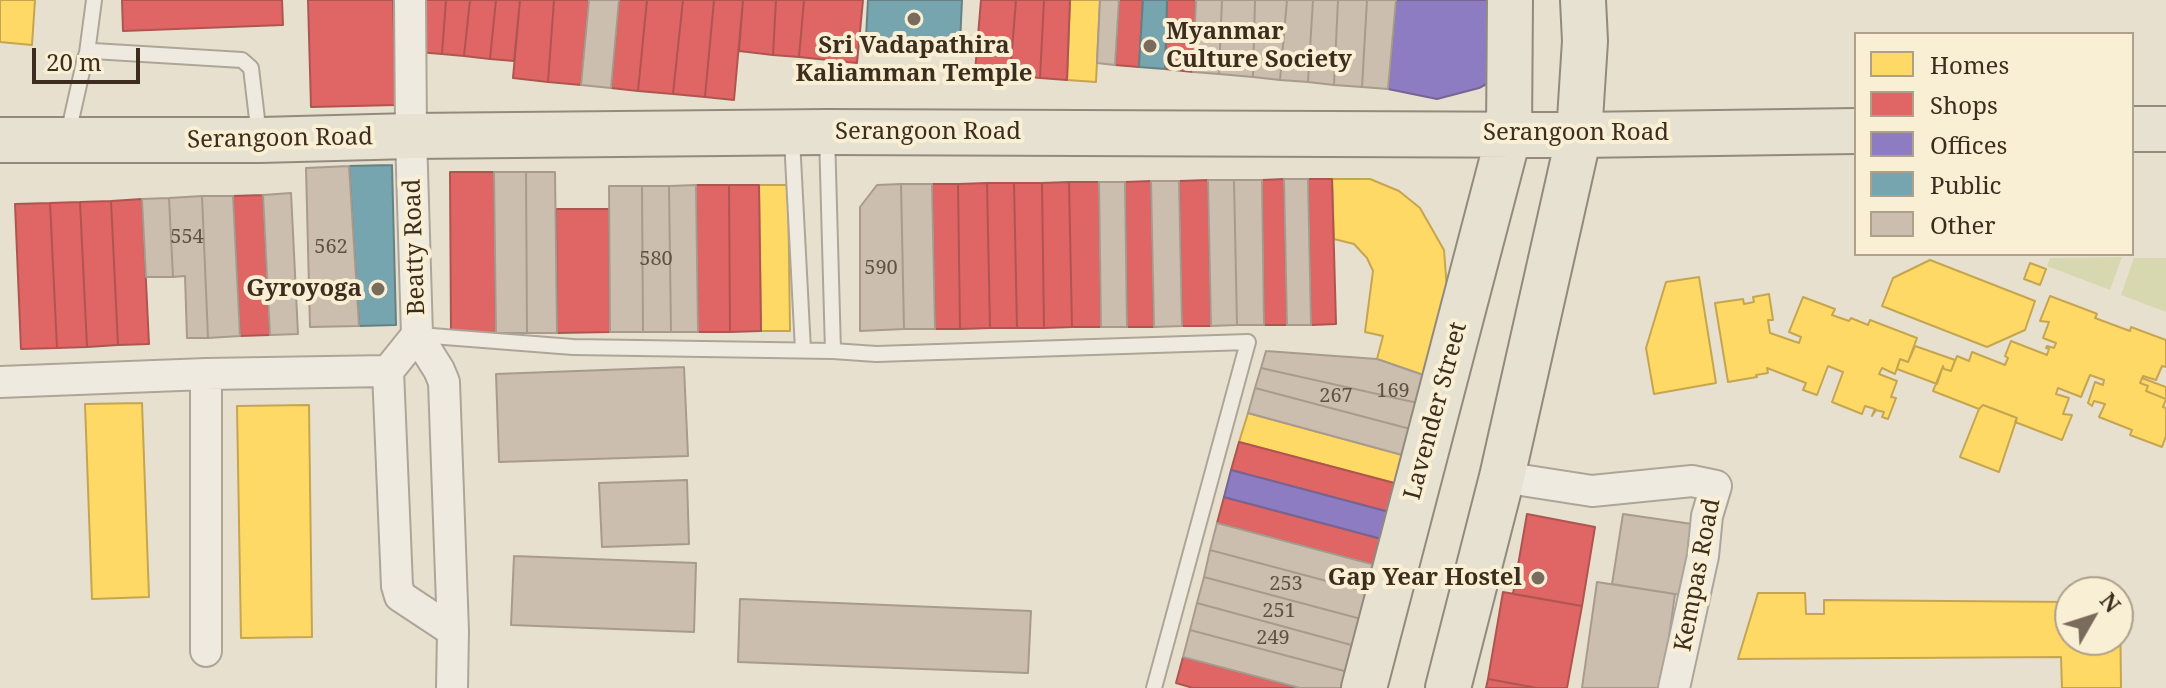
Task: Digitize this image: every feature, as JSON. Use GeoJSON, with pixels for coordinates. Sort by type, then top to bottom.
{"type":"FeatureCollection","features":[{"type":"Feature","properties":{"kind":"main road","name":"Lavender Street"},"geometry":{"type":"LineString","coordinates":[[1364,688],[1509,134],[1510,0]]}},
{"type":"Feature","properties":{"kind":"main road"},"geometry":{"type":"LineString","coordinates":[[1448,688],[1502,477],[1579,135],[1585,41],[1583,0]]}},
{"type":"Feature","properties":{"kind":"main road"},"geometry":{"type":"LineString","coordinates":[[2134,129],[2166,129]]}},
{"type":"Feature","properties":{"kind":"main road","name":"Serangoon Road"},"geometry":{"type":"LineString","coordinates":[[0,140],[260,140],[810,132],[1579,135],[1854,131]]}},
{"type":"Feature","properties":{"kind":"street","name":"Beatty Road"},"geometry":{"type":"LineString","coordinates":[[410,0],[417,335],[444,382],[453,631],[452,688]]}},
{"type":"Feature","properties":{"kind":"street"},"geometry":{"type":"LineString","coordinates":[[417,335],[388,371],[397,586],[400,596],[453,631]]}},
{"type":"Feature","properties":{"kind":"street"},"geometry":{"type":"LineString","coordinates":[[0,382],[388,371]]}},
{"type":"Feature","properties":{"kind":"street"},"geometry":{"type":"LineString","coordinates":[[206,374],[206,651]]}},
{"type":"Feature","properties":{"kind":"street","name":"Kempas Road"},"geometry":{"type":"LineString","coordinates":[[1502,477],[1592,491],[1692,481],[1716,486],[1707,516],[1703,556],[1674,688]]}},
{"type":"Feature","properties":{"kind":"lane"},"geometry":{"type":"LineString","coordinates":[[66,140],[87,53],[94,0]]}},
{"type":"Feature","properties":{"kind":"lane"},"geometry":{"type":"LineString","coordinates":[[87,53],[242,60],[248,63],[260,140]]}},
{"type":"Feature","properties":{"kind":"lane"},"geometry":{"type":"LineString","coordinates":[[803,350],[810,132]]}},
{"type":"Feature","properties":{"kind":"lane"},"geometry":{"type":"LineString","coordinates":[[810,132],[833,351]]}},
{"type":"Feature","properties":{"kind":"lane"},"geometry":{"type":"LineString","coordinates":[[417,335],[573,347],[876,354],[1248,342],[1154,688]]}},
{"type":"Feature","properties":{"kind":"green space"},"geometry":{"type":"Polygon","coordinates":[[[2122,257],[2110,290],[2047,266],[2050,258],[2122,257]]]}},
{"type":"Feature","properties":{"kind":"green space"},"geometry":{"type":"Polygon","coordinates":[[[2134,258],[2166,258],[2166,312],[2121,295],[2134,258]]]}},
{"type":"Feature","properties":{"kind":"building: Homes"},"geometry":{"type":"Polygon","coordinates":[[[0,0],[35,0],[32,45],[0,42],[0,0]]]}},
{"type":"Feature","properties":{"kind":"building: Homes"},"geometry":{"type":"Polygon","coordinates":[[[1070,0],[1100,0],[1096,82],[1067,80],[1070,0]]]}},
{"type":"Feature","properties":{"kind":"building: Homes"},"geometry":{"type":"Polygon","coordinates":[[[1332,179],[1370,179],[1399,191],[1420,208],[1444,250],[1447,290],[1429,377],[1377,359],[1383,336],[1365,332],[1373,271],[1367,258],[1354,244],[1334,239],[1332,179]]]}},
{"type":"Feature","properties":{"kind":"building: Homes"},"geometry":{"type":"Polygon","coordinates":[[[759,185],[788,185],[790,331],[761,331],[759,185]]]}},
{"type":"Feature","properties":{"kind":"building: Homes"},"geometry":{"type":"Polygon","coordinates":[[[1930,260],[2035,301],[2025,330],[1987,347],[1882,306],[1893,278],[1930,260]]]}},
{"type":"Feature","properties":{"kind":"building: Homes"},"geometry":{"type":"Polygon","coordinates":[[[2030,263],[2046,269],[2040,285],[2024,279],[2030,263]]]}},
{"type":"Feature","properties":{"kind":"building: Homes"},"geometry":{"type":"Polygon","coordinates":[[[1699,277],[1716,383],[1654,394],[1646,348],[1666,282],[1699,277]]]}},
{"type":"Feature","properties":{"kind":"building: Homes"},"geometry":{"type":"Polygon","coordinates":[[[1769,294],[1773,320],[1768,320],[1770,333],[1799,343],[1801,337],[1789,332],[1803,297],[1835,309],[1832,315],[1868,325],[1870,320],[1917,338],[1908,362],[1900,359],[1895,374],[1882,368],[1879,374],[1897,381],[1891,397],[1896,398],[1888,419],[1882,417],[1884,412],[1876,410],[1872,416],[1875,409],[1865,406],[1862,414],[1832,402],[1843,372],[1828,366],[1817,395],[1803,390],[1806,383],[1767,368],[1768,373],[1757,377],[1728,382],[1715,303],[1743,299],[1744,304],[1754,302],[1753,297],[1769,294]]]}},
{"type":"Feature","properties":{"kind":"building: Homes"},"geometry":{"type":"Polygon","coordinates":[[[2050,296],[2095,313],[2095,318],[2166,340],[2166,367],[2162,366],[2156,380],[2143,376],[2140,383],[2148,386],[2146,391],[2166,399],[2163,407],[2166,408],[2166,436],[2162,447],[2130,435],[2132,430],[2099,417],[2105,404],[2094,401],[2092,406],[2088,403],[2095,382],[2103,385],[2104,380],[2090,375],[2081,397],[2058,388],[2056,394],[2069,398],[2063,414],[2072,415],[2062,440],[2015,422],[2017,418],[1999,411],[1983,405],[1979,409],[1933,391],[1943,366],[1951,371],[1957,356],[1969,361],[1972,352],[2005,365],[2011,341],[2047,355],[2047,346],[2054,348],[2056,343],[2043,338],[2049,322],[2040,321],[2050,296]]]}},
{"type":"Feature","properties":{"kind":"building: Homes"},"geometry":{"type":"Polygon","coordinates":[[[1915,346],[1955,360],[1951,371],[1943,366],[1937,384],[1897,369],[1900,359],[1908,362],[1915,346]]]}},
{"type":"Feature","properties":{"kind":"building: Homes"},"geometry":{"type":"Polygon","coordinates":[[[2142,378],[2166,387],[2166,399],[2146,391],[2148,386],[2140,383],[2142,378]]]}},
{"type":"Feature","properties":{"kind":"building: Homes"},"geometry":{"type":"Polygon","coordinates":[[[142,403],[149,597],[92,599],[85,404],[142,403]]]}},
{"type":"Feature","properties":{"kind":"building: Homes"},"geometry":{"type":"Polygon","coordinates":[[[309,405],[312,637],[241,638],[237,406],[309,405]]]}},
{"type":"Feature","properties":{"kind":"building: Homes"},"geometry":{"type":"Polygon","coordinates":[[[1983,405],[2017,418],[1999,472],[1960,457],[1983,405]]]}},
{"type":"Feature","properties":{"kind":"building: Homes"},"geometry":{"type":"Polygon","coordinates":[[[1248,413],[1406,456],[1398,484],[1239,442],[1248,413]]]}},
{"type":"Feature","properties":{"kind":"building: Homes"},"geometry":{"type":"Polygon","coordinates":[[[1758,593],[1805,593],[1806,614],[1824,614],[1824,600],[2054,602],[2054,656],[2121,656],[2121,688],[2062,688],[2061,657],[1738,659],[1758,593]]]}},
{"type":"Feature","properties":{"kind":"building: Shops"},"geometry":{"type":"Polygon","coordinates":[[[122,0],[282,0],[283,25],[123,31],[122,0]]]}},
{"type":"Feature","properties":{"kind":"building: Shops"},"geometry":{"type":"Polygon","coordinates":[[[308,0],[393,0],[396,105],[311,107],[308,0]]]}},
{"type":"Feature","properties":{"kind":"building: Shops"},"geometry":{"type":"Polygon","coordinates":[[[422,0],[446,0],[442,54],[417,52],[422,0]]]}},
{"type":"Feature","properties":{"kind":"building: Shops"},"geometry":{"type":"Polygon","coordinates":[[[446,0],[470,0],[464,56],[442,54],[446,0]]]}},
{"type":"Feature","properties":{"kind":"building: Shops"},"geometry":{"type":"Polygon","coordinates":[[[470,0],[496,0],[490,59],[464,56],[470,0]]]}},
{"type":"Feature","properties":{"kind":"building: Shops"},"geometry":{"type":"Polygon","coordinates":[[[496,0],[520,0],[514,61],[490,59],[496,0]]]}},
{"type":"Feature","properties":{"kind":"building: Shops"},"geometry":{"type":"Polygon","coordinates":[[[520,0],[554,0],[548,82],[513,78],[520,0]]]}},
{"type":"Feature","properties":{"kind":"building: Shops"},"geometry":{"type":"Polygon","coordinates":[[[554,0],[589,0],[581,85],[548,82],[554,0]]]}},
{"type":"Feature","properties":{"kind":"building: Shops"},"geometry":{"type":"Polygon","coordinates":[[[619,0],[647,0],[638,91],[611,88],[619,0]]]}},
{"type":"Feature","properties":{"kind":"building: Shops"},"geometry":{"type":"Polygon","coordinates":[[[647,0],[683,0],[673,94],[638,91],[647,0]]]}},
{"type":"Feature","properties":{"kind":"building: Shops"},"geometry":{"type":"Polygon","coordinates":[[[683,0],[714,0],[705,97],[673,94],[683,0]]]}},
{"type":"Feature","properties":{"kind":"building: Shops"},"geometry":{"type":"Polygon","coordinates":[[[714,0],[743,0],[734,100],[705,97],[714,0]]]}},
{"type":"Feature","properties":{"kind":"building: Shops"},"geometry":{"type":"Polygon","coordinates":[[[743,0],[776,0],[773,55],[739,51],[743,0]]]}},
{"type":"Feature","properties":{"kind":"building: Shops"},"geometry":{"type":"Polygon","coordinates":[[[776,0],[804,0],[799,57],[773,55],[776,0]]]}},
{"type":"Feature","properties":{"kind":"building: Shops"},"geometry":{"type":"Polygon","coordinates":[[[804,0],[863,0],[857,63],[799,57],[804,0]]]}},
{"type":"Feature","properties":{"kind":"building: Shops"},"geometry":{"type":"Polygon","coordinates":[[[981,0],[1016,0],[1010,75],[975,72],[981,0]]]}},
{"type":"Feature","properties":{"kind":"building: Shops"},"geometry":{"type":"Polygon","coordinates":[[[1016,0],[1044,0],[1040,78],[1010,75],[1016,0]]]}},
{"type":"Feature","properties":{"kind":"building: Shops"},"geometry":{"type":"Polygon","coordinates":[[[1044,0],[1070,0],[1067,80],[1040,78],[1044,0]]]}},
{"type":"Feature","properties":{"kind":"building: Shops"},"geometry":{"type":"Polygon","coordinates":[[[1119,0],[1143,0],[1139,67],[1115,65],[1119,0]]]}},
{"type":"Feature","properties":{"kind":"building: Shops"},"geometry":{"type":"Polygon","coordinates":[[[1167,0],[1196,0],[1193,72],[1165,69],[1167,0]]]}},
{"type":"Feature","properties":{"kind":"building: Shops"},"geometry":{"type":"Polygon","coordinates":[[[450,172],[494,172],[496,333],[451,334],[450,172]]]}},
{"type":"Feature","properties":{"kind":"building: Shops"},"geometry":{"type":"Polygon","coordinates":[[[1284,179],[1287,325],[1264,325],[1262,180],[1284,179]]]}},
{"type":"Feature","properties":{"kind":"building: Shops"},"geometry":{"type":"Polygon","coordinates":[[[1308,179],[1332,179],[1336,324],[1311,325],[1308,179]]]}},
{"type":"Feature","properties":{"kind":"building: Shops"},"geometry":{"type":"Polygon","coordinates":[[[1208,180],[1211,326],[1182,326],[1179,181],[1208,180]]]}},
{"type":"Feature","properties":{"kind":"building: Shops"},"geometry":{"type":"Polygon","coordinates":[[[1151,181],[1154,327],[1127,327],[1125,182],[1151,181]]]}},
{"type":"Feature","properties":{"kind":"building: Shops"},"geometry":{"type":"Polygon","coordinates":[[[1069,182],[1072,327],[1044,328],[1042,183],[1069,182]]]}},
{"type":"Feature","properties":{"kind":"building: Shops"},"geometry":{"type":"Polygon","coordinates":[[[1069,182],[1099,182],[1101,327],[1072,327],[1069,182]]]}},
{"type":"Feature","properties":{"kind":"building: Shops"},"geometry":{"type":"Polygon","coordinates":[[[987,183],[1014,183],[1017,328],[990,328],[987,183]]]}},
{"type":"Feature","properties":{"kind":"building: Shops"},"geometry":{"type":"Polygon","coordinates":[[[987,183],[990,328],[960,329],[958,184],[987,183]]]}},
{"type":"Feature","properties":{"kind":"building: Shops"},"geometry":{"type":"Polygon","coordinates":[[[1014,183],[1042,183],[1044,328],[1017,328],[1014,183]]]}},
{"type":"Feature","properties":{"kind":"building: Shops"},"geometry":{"type":"Polygon","coordinates":[[[932,184],[958,184],[960,329],[935,329],[932,184]]]}},
{"type":"Feature","properties":{"kind":"building: Shops"},"geometry":{"type":"Polygon","coordinates":[[[696,185],[729,185],[730,332],[698,332],[696,185]]]}},
{"type":"Feature","properties":{"kind":"building: Shops"},"geometry":{"type":"Polygon","coordinates":[[[729,185],[759,185],[761,331],[730,332],[729,185]]]}},
{"type":"Feature","properties":{"kind":"building: Shops"},"geometry":{"type":"Polygon","coordinates":[[[263,195],[270,335],[240,336],[233,196],[263,195]]]}},
{"type":"Feature","properties":{"kind":"building: Shops"},"geometry":{"type":"Polygon","coordinates":[[[142,199],[149,344],[118,345],[111,201],[142,199]]]}},
{"type":"Feature","properties":{"kind":"building: Shops"},"geometry":{"type":"Polygon","coordinates":[[[111,201],[118,345],[87,347],[80,202],[111,201]]]}},
{"type":"Feature","properties":{"kind":"building: Shops"},"geometry":{"type":"Polygon","coordinates":[[[80,202],[87,347],[57,348],[50,203],[80,202]]]}},
{"type":"Feature","properties":{"kind":"building: Shops"},"geometry":{"type":"Polygon","coordinates":[[[50,203],[57,348],[21,349],[15,204],[50,203]]]}},
{"type":"Feature","properties":{"kind":"building: Shops"},"geometry":{"type":"Polygon","coordinates":[[[556,209],[609,209],[610,332],[557,333],[556,209]]]}},
{"type":"Feature","properties":{"kind":"building: Shops"},"geometry":{"type":"Polygon","coordinates":[[[1239,442],[1398,484],[1389,512],[1231,470],[1239,442]]]}},
{"type":"Feature","properties":{"kind":"building: Shops"},"geometry":{"type":"Polygon","coordinates":[[[1224,497],[1382,539],[1375,565],[1217,523],[1224,497]]]}},
{"type":"Feature","properties":{"kind":"building: Shops"},"geometry":{"type":"Polygon","coordinates":[[[1527,514],[1595,527],[1582,606],[1513,594],[1527,514]]]}},
{"type":"Feature","properties":{"kind":"building: Shops"},"geometry":{"type":"Polygon","coordinates":[[[1503,592],[1582,606],[1567,688],[1537,688],[1488,679],[1503,592]]]}},
{"type":"Feature","properties":{"kind":"building: Shops"},"geometry":{"type":"Polygon","coordinates":[[[1183,657],[1300,688],[1193,688],[1176,683],[1183,657]]]}},
{"type":"Feature","properties":{"kind":"building: Shops"},"geometry":{"type":"Polygon","coordinates":[[[1488,679],[1537,688],[1486,688],[1488,679]]]}},
{"type":"Feature","properties":{"kind":"building: Offices"},"geometry":{"type":"Polygon","coordinates":[[[1396,0],[1493,0],[1502,76],[1479,88],[1437,99],[1388,89],[1396,0]]]}},
{"type":"Feature","properties":{"kind":"building: Offices"},"geometry":{"type":"Polygon","coordinates":[[[1231,470],[1389,512],[1382,539],[1224,497],[1231,470]]]}},
{"type":"Feature","properties":{"kind":"building: Public","name":"Sri Vadapathira Kaliamman Temple"},"geometry":{"type":"Polygon","coordinates":[[[868,0],[962,0],[960,43],[866,38],[868,0]]]}},
{"type":"Feature","properties":{"kind":"building: Public"},"geometry":{"type":"Polygon","coordinates":[[[1143,0],[1167,0],[1165,69],[1139,67],[1143,0]]]}},
{"type":"Feature","properties":{"kind":"building: Public"},"geometry":{"type":"Polygon","coordinates":[[[392,165],[396,325],[359,326],[349,166],[392,165]]]}},
{"type":"Feature","properties":{"kind":"building: Other"},"geometry":{"type":"Polygon","coordinates":[[[589,0],[619,0],[611,88],[581,85],[589,0]]]}},
{"type":"Feature","properties":{"kind":"building: Other"},"geometry":{"type":"Polygon","coordinates":[[[1100,0],[1119,0],[1115,65],[1097,63],[1100,0]]]}},
{"type":"Feature","properties":{"kind":"building: Other"},"geometry":{"type":"Polygon","coordinates":[[[1196,0],[1222,0],[1219,74],[1193,72],[1196,0]]]}},
{"type":"Feature","properties":{"kind":"building: Other"},"geometry":{"type":"Polygon","coordinates":[[[1222,0],[1255,0],[1253,77],[1219,74],[1222,0]]]}},
{"type":"Feature","properties":{"kind":"building: Other"},"geometry":{"type":"Polygon","coordinates":[[[1255,0],[1287,0],[1280,80],[1253,77],[1255,0]]]}},
{"type":"Feature","properties":{"kind":"building: Other"},"geometry":{"type":"Polygon","coordinates":[[[1287,0],[1313,0],[1308,82],[1280,80],[1287,0]]]}},
{"type":"Feature","properties":{"kind":"building: Other"},"geometry":{"type":"Polygon","coordinates":[[[1313,0],[1338,0],[1334,85],[1308,82],[1313,0]]]}},
{"type":"Feature","properties":{"kind":"building: Other"},"geometry":{"type":"Polygon","coordinates":[[[1338,0],[1367,0],[1362,87],[1334,85],[1338,0]]]}},
{"type":"Feature","properties":{"kind":"building: Other"},"geometry":{"type":"Polygon","coordinates":[[[1367,0],[1396,0],[1388,89],[1362,87],[1367,0]]]}},
{"type":"Feature","properties":{"kind":"building: Other"},"geometry":{"type":"Polygon","coordinates":[[[349,166],[359,326],[310,327],[306,168],[349,166]]]}},
{"type":"Feature","properties":{"kind":"building: Other"},"geometry":{"type":"Polygon","coordinates":[[[494,172],[526,172],[527,333],[496,333],[494,172]]]}},
{"type":"Feature","properties":{"kind":"building: Other"},"geometry":{"type":"Polygon","coordinates":[[[526,172],[555,172],[557,333],[527,333],[526,172]]]}},
{"type":"Feature","properties":{"kind":"building: Other"},"geometry":{"type":"Polygon","coordinates":[[[1284,179],[1308,179],[1311,325],[1287,325],[1284,179]]]}},
{"type":"Feature","properties":{"kind":"building: Other"},"geometry":{"type":"Polygon","coordinates":[[[1208,180],[1234,180],[1237,325],[1211,326],[1208,180]]]}},
{"type":"Feature","properties":{"kind":"building: Other"},"geometry":{"type":"Polygon","coordinates":[[[1234,180],[1262,180],[1264,325],[1237,325],[1234,180]]]}},
{"type":"Feature","properties":{"kind":"building: Other"},"geometry":{"type":"Polygon","coordinates":[[[1151,181],[1179,181],[1182,326],[1154,327],[1151,181]]]}},
{"type":"Feature","properties":{"kind":"building: Other"},"geometry":{"type":"Polygon","coordinates":[[[1099,182],[1125,182],[1127,327],[1101,327],[1099,182]]]}},
{"type":"Feature","properties":{"kind":"building: Other"},"geometry":{"type":"Polygon","coordinates":[[[901,184],[904,329],[860,331],[860,207],[877,185],[901,184]]]}},
{"type":"Feature","properties":{"kind":"building: Other"},"geometry":{"type":"Polygon","coordinates":[[[901,184],[932,184],[935,329],[904,329],[901,184]]]}},
{"type":"Feature","properties":{"kind":"building: Other"},"geometry":{"type":"Polygon","coordinates":[[[696,185],[698,332],[671,332],[669,186],[696,185]]]}},
{"type":"Feature","properties":{"kind":"building: Other"},"geometry":{"type":"Polygon","coordinates":[[[609,186],[642,186],[643,332],[610,332],[609,186]]]}},
{"type":"Feature","properties":{"kind":"building: Other"},"geometry":{"type":"Polygon","coordinates":[[[642,186],[669,186],[671,332],[643,332],[642,186]]]}},
{"type":"Feature","properties":{"kind":"building: Other"},"geometry":{"type":"Polygon","coordinates":[[[291,193],[298,334],[270,335],[263,195],[291,193]]]}},
{"type":"Feature","properties":{"kind":"building: Other"},"geometry":{"type":"Polygon","coordinates":[[[202,196],[208,338],[187,338],[185,276],[173,277],[169,198],[202,196]]]}},
{"type":"Feature","properties":{"kind":"building: Other"},"geometry":{"type":"Polygon","coordinates":[[[202,196],[233,196],[240,336],[208,338],[202,196]]]}},
{"type":"Feature","properties":{"kind":"building: Other"},"geometry":{"type":"Polygon","coordinates":[[[169,198],[173,277],[146,277],[142,199],[169,198]]]}},
{"type":"Feature","properties":{"kind":"building: Other"},"geometry":{"type":"Polygon","coordinates":[[[1266,351],[1377,359],[1429,377],[1422,404],[1261,368],[1266,351]]]}},
{"type":"Feature","properties":{"kind":"building: Other"},"geometry":{"type":"Polygon","coordinates":[[[684,367],[688,456],[499,462],[496,374],[684,367]]]}},
{"type":"Feature","properties":{"kind":"building: Other"},"geometry":{"type":"Polygon","coordinates":[[[1261,368],[1422,404],[1414,430],[1255,388],[1261,368]]]}},
{"type":"Feature","properties":{"kind":"building: Other"},"geometry":{"type":"Polygon","coordinates":[[[1255,388],[1414,430],[1406,456],[1248,413],[1255,388]]]}},
{"type":"Feature","properties":{"kind":"building: Other"},"geometry":{"type":"Polygon","coordinates":[[[687,480],[689,544],[602,547],[599,483],[687,480]]]}},
{"type":"Feature","properties":{"kind":"building: Other"},"geometry":{"type":"Polygon","coordinates":[[[1623,514],[1692,524],[1681,595],[1612,584],[1623,514]]]}},
{"type":"Feature","properties":{"kind":"building: Other"},"geometry":{"type":"Polygon","coordinates":[[[1217,523],[1375,565],[1368,592],[1210,550],[1217,523]]]}},
{"type":"Feature","properties":{"kind":"building: Other"},"geometry":{"type":"Polygon","coordinates":[[[1210,550],[1368,592],[1361,619],[1204,577],[1210,550]]]}},
{"type":"Feature","properties":{"kind":"building: Other"},"geometry":{"type":"Polygon","coordinates":[[[514,556],[696,563],[694,632],[511,625],[514,556]]]}},
{"type":"Feature","properties":{"kind":"building: Other"},"geometry":{"type":"Polygon","coordinates":[[[1204,577],[1361,619],[1355,646],[1197,603],[1204,577]]]}},
{"type":"Feature","properties":{"kind":"building: Other"},"geometry":{"type":"Polygon","coordinates":[[[1597,582],[1675,594],[1662,688],[1582,688],[1597,582]]]}},
{"type":"Feature","properties":{"kind":"building: Other"},"geometry":{"type":"Polygon","coordinates":[[[740,599],[1031,611],[1028,673],[738,662],[740,599]]]}},
{"type":"Feature","properties":{"kind":"building: Other"},"geometry":{"type":"Polygon","coordinates":[[[1197,603],[1355,646],[1348,672],[1190,630],[1197,603]]]}},
{"type":"Feature","properties":{"kind":"building: Other"},"geometry":{"type":"Polygon","coordinates":[[[1190,630],[1348,672],[1344,688],[1300,688],[1183,657],[1190,630]]]}},
{"type":"Feature","properties":{"kind":"place","name":"Sri Vadapathira Kaliamman Temple"},"geometry":{"type":"Point","coordinates":[914,19]}},
{"type":"Feature","properties":{"kind":"place","name":"Myanmar Culture Society"},"geometry":{"type":"Point","coordinates":[1150,46]}},
{"type":"Feature","properties":{"kind":"place","name":"Gyroyoga"},"geometry":{"type":"Point","coordinates":[378,289]}},
{"type":"Feature","properties":{"kind":"place","name":"Gap Year Hostel"},"geometry":{"type":"Point","coordinates":[1538,578]}}]}
